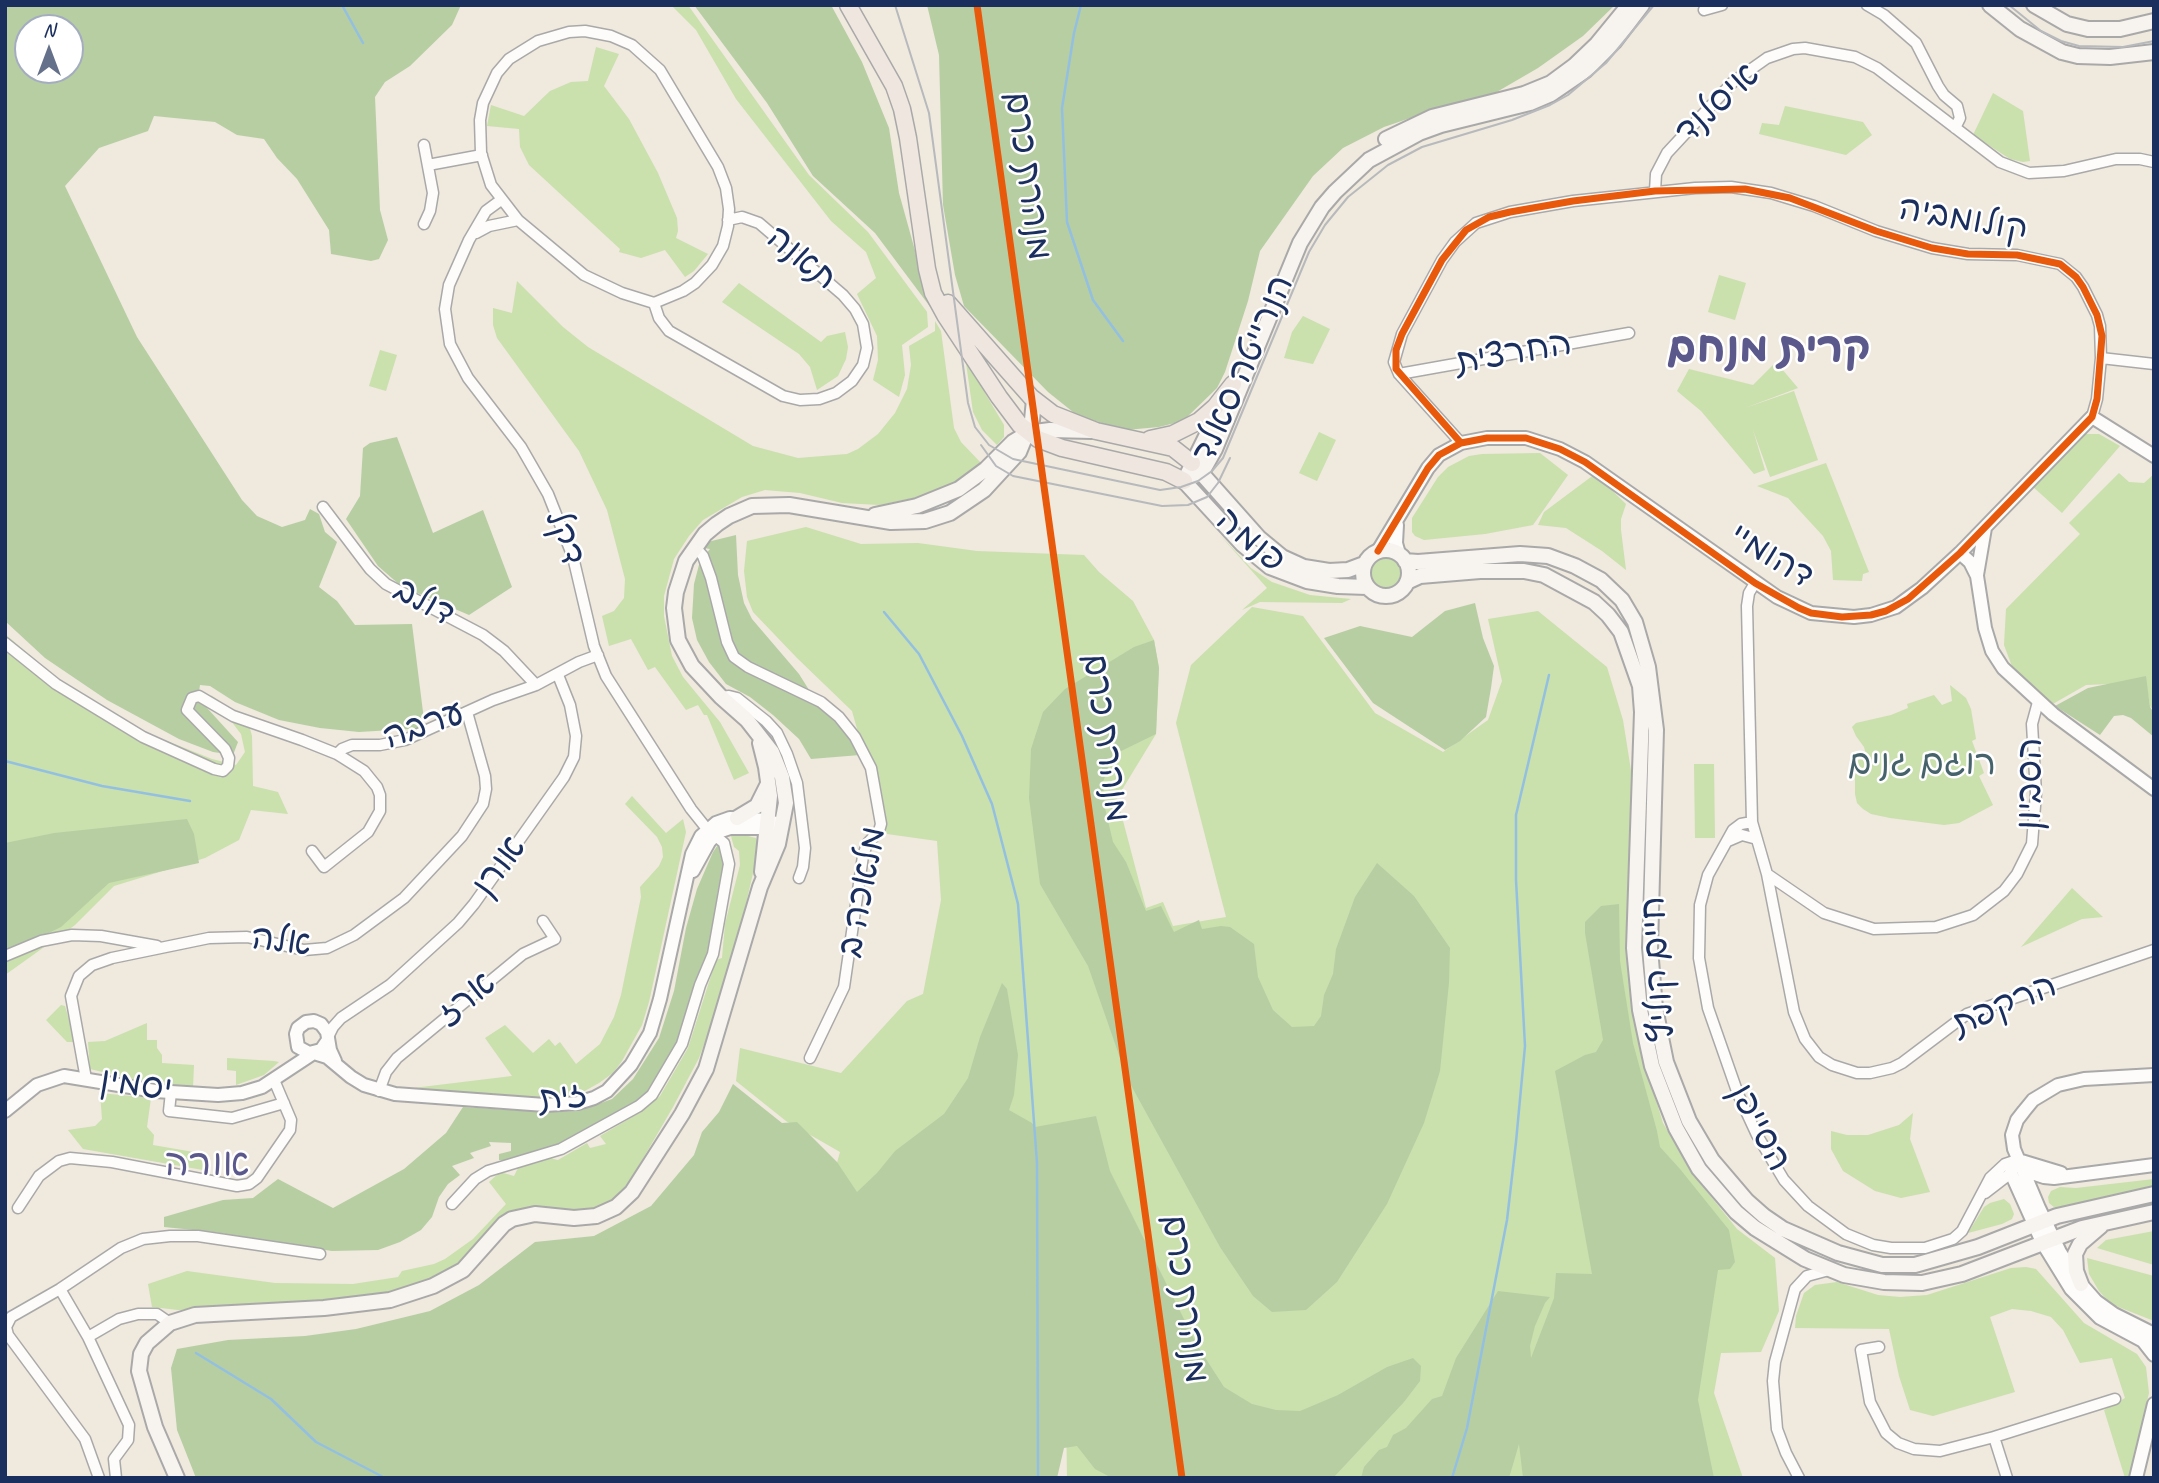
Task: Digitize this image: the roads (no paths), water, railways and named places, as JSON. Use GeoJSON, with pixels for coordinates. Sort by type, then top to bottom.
{"type":"FeatureCollection","features":[{"type":"Feature","properties":{"kind":"main road"},"geometry":{"type":"LineString","coordinates":[[848,5],[894,86],[902,109],[924,253],[937,303],[999,397],[1028,433],[1062,448],[1166,472],[1184,481]]}},
{"type":"Feature","properties":{"kind":"main road","name":"הנרייטה סאלד"},"geometry":{"type":"LineString","coordinates":[[1197,468],[1297,229],[1319,196],[1339,174],[1372,148],[1404,129],[1451,112],[1524,94],[1551,83],[1597,44],[1629,5]]}},
{"type":"Feature","properties":{"kind":"main road","name":"הנרייטה סאלד"},"geometry":{"type":"LineString","coordinates":[[1184,481],[1215,449],[1300,243],[1322,207],[1335,192],[1369,160],[1419,133],[1531,103],[1551,94],[1586,70],[1614,41],[1642,5]]}},
{"type":"Feature","properties":{"kind":"main road"},"geometry":{"type":"LineString","coordinates":[[2034,5],[2078,28],[2114,29],[2154,21]]}},
{"type":"Feature","properties":{"kind":"main road"},"geometry":{"type":"LineString","coordinates":[[1998,8],[2031,36],[2062,52],[2078,56],[2110,57],[2154,52]]}},
{"type":"Feature","properties":{"kind":"main road"},"geometry":{"type":"LineString","coordinates":[[924,253],[949,306],[1034,400],[1064,420],[1096,431],[1173,447],[1197,468]]}},
{"type":"Feature","properties":{"kind":"main road"},"geometry":{"type":"LineString","coordinates":[[1134,439],[1166,436],[1192,426],[1215,407],[1233,384]]}},
{"type":"Feature","properties":{"kind":"main road"},"geometry":{"type":"LineString","coordinates":[[1028,433],[1034,400]]}},
{"type":"Feature","properties":{"kind":"main road"},"geometry":{"type":"LineString","coordinates":[[177,1478],[155,1427],[139,1371],[141,1354],[147,1343],[170,1323],[195,1315],[324,1308],[390,1300],[452,1278],[474,1261],[504,1224],[519,1216],[535,1214],[586,1218],[616,1207],[632,1192],[682,1114],[706,1069],[760,887],[782,826],[786,803],[782,777],[772,752],[757,732],[692,666],[678,639],[675,624],[676,592],[686,561],[695,547],[717,524],[752,506],[789,505],[846,515],[891,512],[941,498],[977,477],[1013,442],[1028,433],[1050,430],[1096,431]]}},
{"type":"Feature","properties":{"kind":"main road","name":"פנמה"},"geometry":{"type":"LineString","coordinates":[[1197,468],[1259,538],[1288,560],[1312,569],[1329,571],[1348,570],[1364,564]]}},
{"type":"Feature","properties":{"kind":"main road","name":"פנמה"},"geometry":{"type":"LineString","coordinates":[[1184,481],[1242,544],[1270,566],[1311,582],[1367,587]]}},
{"type":"Feature","properties":{"kind":"main road"},"geometry":{"type":"LineString","coordinates":[[1389,550],[1402,558],[1409,569],[1407,582],[1399,592],[1389,596],[1378,595],[1367,587],[1363,577],[1364,564],[1369,556],[1378,551],[1389,550]]}},
{"type":"Feature","properties":{"kind":"main road","name":"חיים קוליץ"},"geometry":{"type":"LineString","coordinates":[[1402,558],[1418,562],[1520,554],[1548,556],[1601,580],[1622,600],[1635,622],[1648,667],[1656,730],[1650,948],[1660,1032],[1666,1062],[1689,1121],[1712,1160],[1747,1201],[1783,1229],[1838,1253],[1882,1265],[1915,1265],[1978,1247],[2039,1223],[2096,1206],[2154,1195]]}},
{"type":"Feature","properties":{"kind":"main road","name":"חיים קוליץ"},"geometry":{"type":"LineString","coordinates":[[1407,582],[1420,576],[1480,571],[1524,571],[1544,575],[1594,602],[1621,632],[1640,686],[1642,712],[1634,948],[1640,1010],[1655,1076],[1676,1128],[1699,1169],[1755,1228],[1805,1259],[1844,1275],[1884,1282],[1922,1283],[1962,1274],[2047,1240],[2108,1221],[2154,1212]]}},
{"type":"Feature","properties":{"kind":"main road"},"geometry":{"type":"LineString","coordinates":[[757,732],[769,782],[768,824],[760,887]]}},
{"type":"Feature","properties":{"kind":"main road"},"geometry":{"type":"LineString","coordinates":[[737,818],[757,806],[769,782]]}},
{"type":"Feature","properties":{"kind":"main road"},"geometry":{"type":"LineString","coordinates":[[2081,1284],[2076,1271],[2075,1254],[2086,1238],[2108,1221]]}},
{"type":"Feature","properties":{"kind":"street","name":"איסלנד"},"geometry":{"type":"LineString","coordinates":[[1704,10],[1722,5]]}},
{"type":"Feature","properties":{"kind":"street"},"geometry":{"type":"LineString","coordinates":[[1867,5],[1884,15],[1916,43],[1938,86],[1957,106],[1960,118],[1955,128]]}},
{"type":"Feature","properties":{"kind":"street","name":"תאנה"},"geometry":{"type":"LineString","coordinates":[[584,31],[611,36],[632,45],[646,56],[671,88],[723,177],[729,198],[728,220],[742,217],[759,223],[843,295],[855,309],[863,324],[867,348],[863,365],[852,381],[836,393],[819,399],[800,400],[783,396],[672,333],[661,322],[654,303],[622,293],[584,275],[518,220],[501,200],[491,185],[482,155],[479,136],[483,103],[498,73],[509,59],[524,48],[553,35],[584,31]]}},
{"type":"Feature","properties":{"kind":"street","name":"איסלנד"},"geometry":{"type":"LineString","coordinates":[[1655,191],[1656,174],[1667,153],[1709,105],[1755,65],[1793,49],[1819,49],[1855,57],[1896,81],[2000,162],[2029,173],[2064,171],[2116,159],[2154,162]]}},
{"type":"Feature","properties":{"kind":"street"},"geometry":{"type":"LineString","coordinates":[[424,145],[433,198],[424,224]]}},
{"type":"Feature","properties":{"kind":"street"},"geometry":{"type":"LineString","coordinates":[[428,164],[482,155]]}},
{"type":"Feature","properties":{"kind":"street","name":"קולומביה"},"geometry":{"type":"LineString","coordinates":[[1399,374],[1394,362],[1402,334],[1442,260],[1466,230],[1489,217],[1655,191],[1731,187],[1771,192],[1876,231],[1932,248],[1968,254],[2017,255],[2060,264],[2076,277],[2097,315],[2102,336],[2097,399],[2092,417]]}},
{"type":"Feature","properties":{"kind":"street","name":"דקל"},"geometry":{"type":"LineString","coordinates":[[452,1204],[475,1179],[488,1171],[561,1149],[639,1106],[652,1095],[681,1044],[713,954],[729,864],[726,846],[691,809],[622,704],[598,655],[575,565],[552,502],[526,455],[468,378],[450,344],[445,321],[446,297],[454,273],[486,211],[501,200]]}},
{"type":"Feature","properties":{"kind":"street"},"geometry":{"type":"LineString","coordinates":[[470,239],[484,228],[518,220]]}},
{"type":"Feature","properties":{"kind":"street"},"geometry":{"type":"LineString","coordinates":[[654,303],[683,291],[706,273],[723,246],[728,220]]}},
{"type":"Feature","properties":{"kind":"street","name":"החרצית"},"geometry":{"type":"LineString","coordinates":[[1399,374],[1629,333]]}},
{"type":"Feature","properties":{"kind":"street"},"geometry":{"type":"LineString","coordinates":[[2101,358],[2154,364]]}},
{"type":"Feature","properties":{"kind":"street"},"geometry":{"type":"LineString","coordinates":[[1378,551],[1433,461],[1461,443],[1399,374]]}},
{"type":"Feature","properties":{"kind":"street"},"geometry":{"type":"LineString","coordinates":[[2092,417],[2154,456]]}},
{"type":"Feature","properties":{"kind":"street","name":"דהומיי"},"geometry":{"type":"LineString","coordinates":[[1461,443],[1506,436],[1526,438],[1560,449],[1586,462],[1777,597],[1811,613],[1842,617],[1871,615],[1896,607],[1908,599],[1960,553],[2092,417]]}},
{"type":"Feature","properties":{"kind":"street","name":"דולב"},"geometry":{"type":"LineString","coordinates":[[323,507],[370,569],[386,584],[483,635],[504,651],[536,685]]}},
{"type":"Feature","properties":{"kind":"street"},"geometry":{"type":"LineString","coordinates":[[1398,518],[1396,541],[1402,558]]}},
{"type":"Feature","properties":{"kind":"street"},"geometry":{"type":"LineString","coordinates":[[1986,526],[1977,576],[1985,628],[1992,651],[2003,668],[2038,702],[2154,789]]}},
{"type":"Feature","properties":{"kind":"street","name":"מלאכה ב"},"geometry":{"type":"LineString","coordinates":[[695,547],[703,556],[712,578],[727,642],[734,657],[748,667],[821,702],[839,717],[855,737],[870,768],[881,824],[879,831],[867,844],[863,856],[844,987],[810,1058]]}},
{"type":"Feature","properties":{"kind":"street"},"geometry":{"type":"LineString","coordinates":[[1960,553],[1970,562],[1977,576]]}},
{"type":"Feature","properties":{"kind":"street"},"geometry":{"type":"LineString","coordinates":[[1752,822],[1746,606],[1755,583]]}},
{"type":"Feature","properties":{"kind":"street"},"geometry":{"type":"LineString","coordinates":[[5,643],[56,684],[143,737],[214,769],[223,772],[228,766],[229,758],[225,749],[187,710],[192,698],[199,696],[233,716],[337,754]]}},
{"type":"Feature","properties":{"kind":"street","name":"ערבה"},"geometry":{"type":"LineString","coordinates":[[312,851],[324,867],[362,838],[373,826],[380,811],[380,795],[372,779],[337,754],[349,746],[384,745],[405,740],[493,700],[536,685],[598,655]]}},
{"type":"Feature","properties":{"kind":"street","name":"אורן"},"geometry":{"type":"LineString","coordinates":[[328,1039],[333,1027],[344,1016],[390,985],[458,923],[564,777],[574,757],[576,736],[570,705],[558,675]]}},
{"type":"Feature","properties":{"kind":"street"},"geometry":{"type":"LineString","coordinates":[[721,697],[737,698],[751,709],[777,733],[787,754],[797,783],[805,848],[799,878]]}},
{"type":"Feature","properties":{"kind":"street","name":"הסביון"},"geometry":{"type":"LineString","coordinates":[[1767,874],[1824,913],[1865,927],[1899,930],[1936,928],[1973,915],[1990,903],[2017,874],[2032,844],[2036,793],[2032,724],[2038,702]]}},
{"type":"Feature","properties":{"kind":"street","name":"אלה"},"geometry":{"type":"LineString","coordinates":[[86,1079],[71,1004],[75,982],[84,970],[101,961],[209,938],[266,940],[304,950],[321,950],[349,939],[413,890],[454,845],[481,808],[486,794],[486,780],[467,712]]}},
{"type":"Feature","properties":{"kind":"street"},"geometry":{"type":"LineString","coordinates":[[711,832],[723,820],[737,818],[782,826]]}},
{"type":"Feature","properties":{"kind":"street","name":"הרקפת"},"geometry":{"type":"LineString","coordinates":[[1752,822],[1767,874],[1794,1012],[1805,1039],[1819,1057],[1832,1065],[1857,1073],[1879,1071],[1902,1063],[1967,1014],[2154,950]]}},
{"type":"Feature","properties":{"kind":"street","name":"הסייפן"},"geometry":{"type":"LineString","coordinates":[[1752,822],[1741,824],[1733,830],[1722,848],[1701,896],[1698,922],[1700,974],[1708,1008],[1738,1094],[1757,1135],[1784,1180],[1808,1206],[1846,1234],[1872,1245],[1925,1248],[1953,1239],[1962,1231],[1985,1184],[1994,1173],[2008,1162],[2017,1167],[1994,1184],[1978,1201]]}},
{"type":"Feature","properties":{"kind":"street"},"geometry":{"type":"LineString","coordinates":[[711,832],[768,824]]}},
{"type":"Feature","properties":{"kind":"street","name":"זית"},"geometry":{"type":"LineString","coordinates":[[313,1053],[327,1057],[358,1082],[379,1091],[403,1095],[545,1105],[579,1103],[607,1091],[631,1065],[650,1033],[688,881],[711,832]]}},
{"type":"Feature","properties":{"kind":"street"},"geometry":{"type":"LineString","coordinates":[[1722,848],[1736,836],[1757,839]]}},
{"type":"Feature","properties":{"kind":"street","name":"ארז"},"geometry":{"type":"LineString","coordinates":[[379,1091],[386,1072],[397,1058],[523,954],[555,939],[543,921]]}},
{"type":"Feature","properties":{"kind":"street"},"geometry":{"type":"LineString","coordinates":[[5,956],[41,941],[72,935],[101,936],[161,947]]}},
{"type":"Feature","properties":{"kind":"street","name":"אורן"},"geometry":{"type":"LineString","coordinates":[[317,1022],[344,1016]]}},
{"type":"Feature","properties":{"kind":"street"},"geometry":{"type":"LineString","coordinates":[[18,1208],[39,1176],[59,1161],[70,1158],[112,1162],[237,1186],[247,1185],[257,1178],[290,1130],[290,1120],[274,1080],[291,1062],[300,1026],[309,1021],[317,1022],[325,1028],[331,1055],[339,1067]]}},
{"type":"Feature","properties":{"kind":"street"},"geometry":{"type":"LineString","coordinates":[[297,1045],[304,1052],[313,1053],[323,1049],[328,1039]]}},
{"type":"Feature","properties":{"kind":"street","name":"יסמין"},"geometry":{"type":"LineString","coordinates":[[5,1111],[33,1088],[47,1080],[64,1076],[171,1092],[234,1094],[256,1090],[313,1053]]}},
{"type":"Feature","properties":{"kind":"street"},"geometry":{"type":"LineString","coordinates":[[2150,1339],[2100,1318],[2088,1309],[2063,1278],[2017,1167],[2012,1141],[2017,1120],[2033,1100],[2058,1085],[2084,1079],[2154,1075]]}},
{"type":"Feature","properties":{"kind":"street"},"geometry":{"type":"LineString","coordinates":[[171,1092],[169,1111],[232,1118],[284,1102]]}},
{"type":"Feature","properties":{"kind":"street"},"geometry":{"type":"LineString","coordinates":[[2017,1167],[2044,1177],[2154,1166]]}},
{"type":"Feature","properties":{"kind":"street"},"geometry":{"type":"LineString","coordinates":[[2017,1167],[2037,1203]]}},
{"type":"Feature","properties":{"kind":"street"},"geometry":{"type":"LineString","coordinates":[[2039,1223],[2037,1203],[2042,1186],[2064,1176]]}},
{"type":"Feature","properties":{"kind":"street"},"geometry":{"type":"LineString","coordinates":[[99,1478],[85,1439],[7,1332],[8,1321],[13,1315],[60,1289],[127,1245],[161,1236],[198,1236],[320,1254]]}},
{"type":"Feature","properties":{"kind":"street"},"geometry":{"type":"LineString","coordinates":[[2047,1240],[2096,1301],[2150,1339],[2154,1355]]}},
{"type":"Feature","properties":{"kind":"street"},"geometry":{"type":"LineString","coordinates":[[1799,1478],[1777,1429],[1773,1381],[1775,1362],[1795,1289],[1807,1276],[1830,1269]]}},
{"type":"Feature","properties":{"kind":"street"},"geometry":{"type":"LineString","coordinates":[[60,1289],[88,1337],[129,1425],[128,1440],[114,1459],[116,1478]]}},
{"type":"Feature","properties":{"kind":"street"},"geometry":{"type":"LineString","coordinates":[[88,1337],[119,1319],[138,1314],[157,1314],[170,1323]]}},
{"type":"Feature","properties":{"kind":"street"},"geometry":{"type":"LineString","coordinates":[[1879,1347],[1861,1350],[1866,1385],[1875,1414],[1881,1426],[1898,1443],[1914,1449],[1940,1451],[2115,1399]]}},
{"type":"Feature","properties":{"kind":"street"},"geometry":{"type":"LineString","coordinates":[[2136,1478],[2154,1404]]}},
{"type":"Feature","properties":{"kind":"street"},"geometry":{"type":"LineString","coordinates":[[1994,1437],[2007,1478]]}},
{"type":"Feature","properties":{"kind":"waterway"},"geometry":{"type":"LineString","coordinates":[[342,5],[363,43]]}},
{"type":"Feature","properties":{"kind":"waterway"},"geometry":{"type":"LineString","coordinates":[[1081,5],[1062,108],[1067,222],[1093,300],[1123,341]]}},
{"type":"Feature","properties":{"kind":"waterway"},"geometry":{"type":"LineString","coordinates":[[884,612],[919,654],[962,736],[992,804],[1018,904],[1037,1163],[1038,1478]]}},
{"type":"Feature","properties":{"kind":"waterway"},"geometry":{"type":"LineString","coordinates":[[1452,1478],[1467,1428],[1507,1220],[1525,1046],[1516,880],[1516,815],[1549,675]]}},
{"type":"Feature","properties":{"kind":"waterway"},"geometry":{"type":"LineString","coordinates":[[5,761],[102,786],[190,801]]}},
{"type":"Feature","properties":{"kind":"waterway"},"geometry":{"type":"LineString","coordinates":[[196,1353],[271,1399],[316,1442],[385,1478]]}},
{"type":"Feature","properties":{"kind":"tram line"},"geometry":{"type":"LineString","coordinates":[[895,5],[929,113],[968,403],[975,427],[989,445],[1013,459],[1160,490],[1198,481],[1212,471],[1223,458],[1309,252],[1325,225],[1348,197],[1388,165],[1422,147],[1512,120],[1568,95],[1606,63],[1654,5]]}},
{"type":"Feature","properties":{"kind":"tram line"},"geometry":{"type":"LineString","coordinates":[[2009,5],[2041,31],[2079,46],[2123,47],[2154,41]]}},
{"type":"Feature","properties":{"kind":"tram line"},"geometry":{"type":"LineString","coordinates":[[981,445],[996,466],[1013,476],[1162,506],[1188,505],[1207,497],[1218,483],[1230,458]]}},
{"type":"Feature","properties":{"kind":"district","name":"קרית מנחם"},"geometry":{"type":"Point","coordinates":[1769,350]}},
{"type":"Feature","properties":{"kind":"district","name":"אורה"},"geometry":{"type":"Point","coordinates":[207,1165]}},
{"type":"Feature","properties":{"kind":"park label","name":"רוגם גנים"},"geometry":{"type":"Point","coordinates":[1922,765]}}]}
